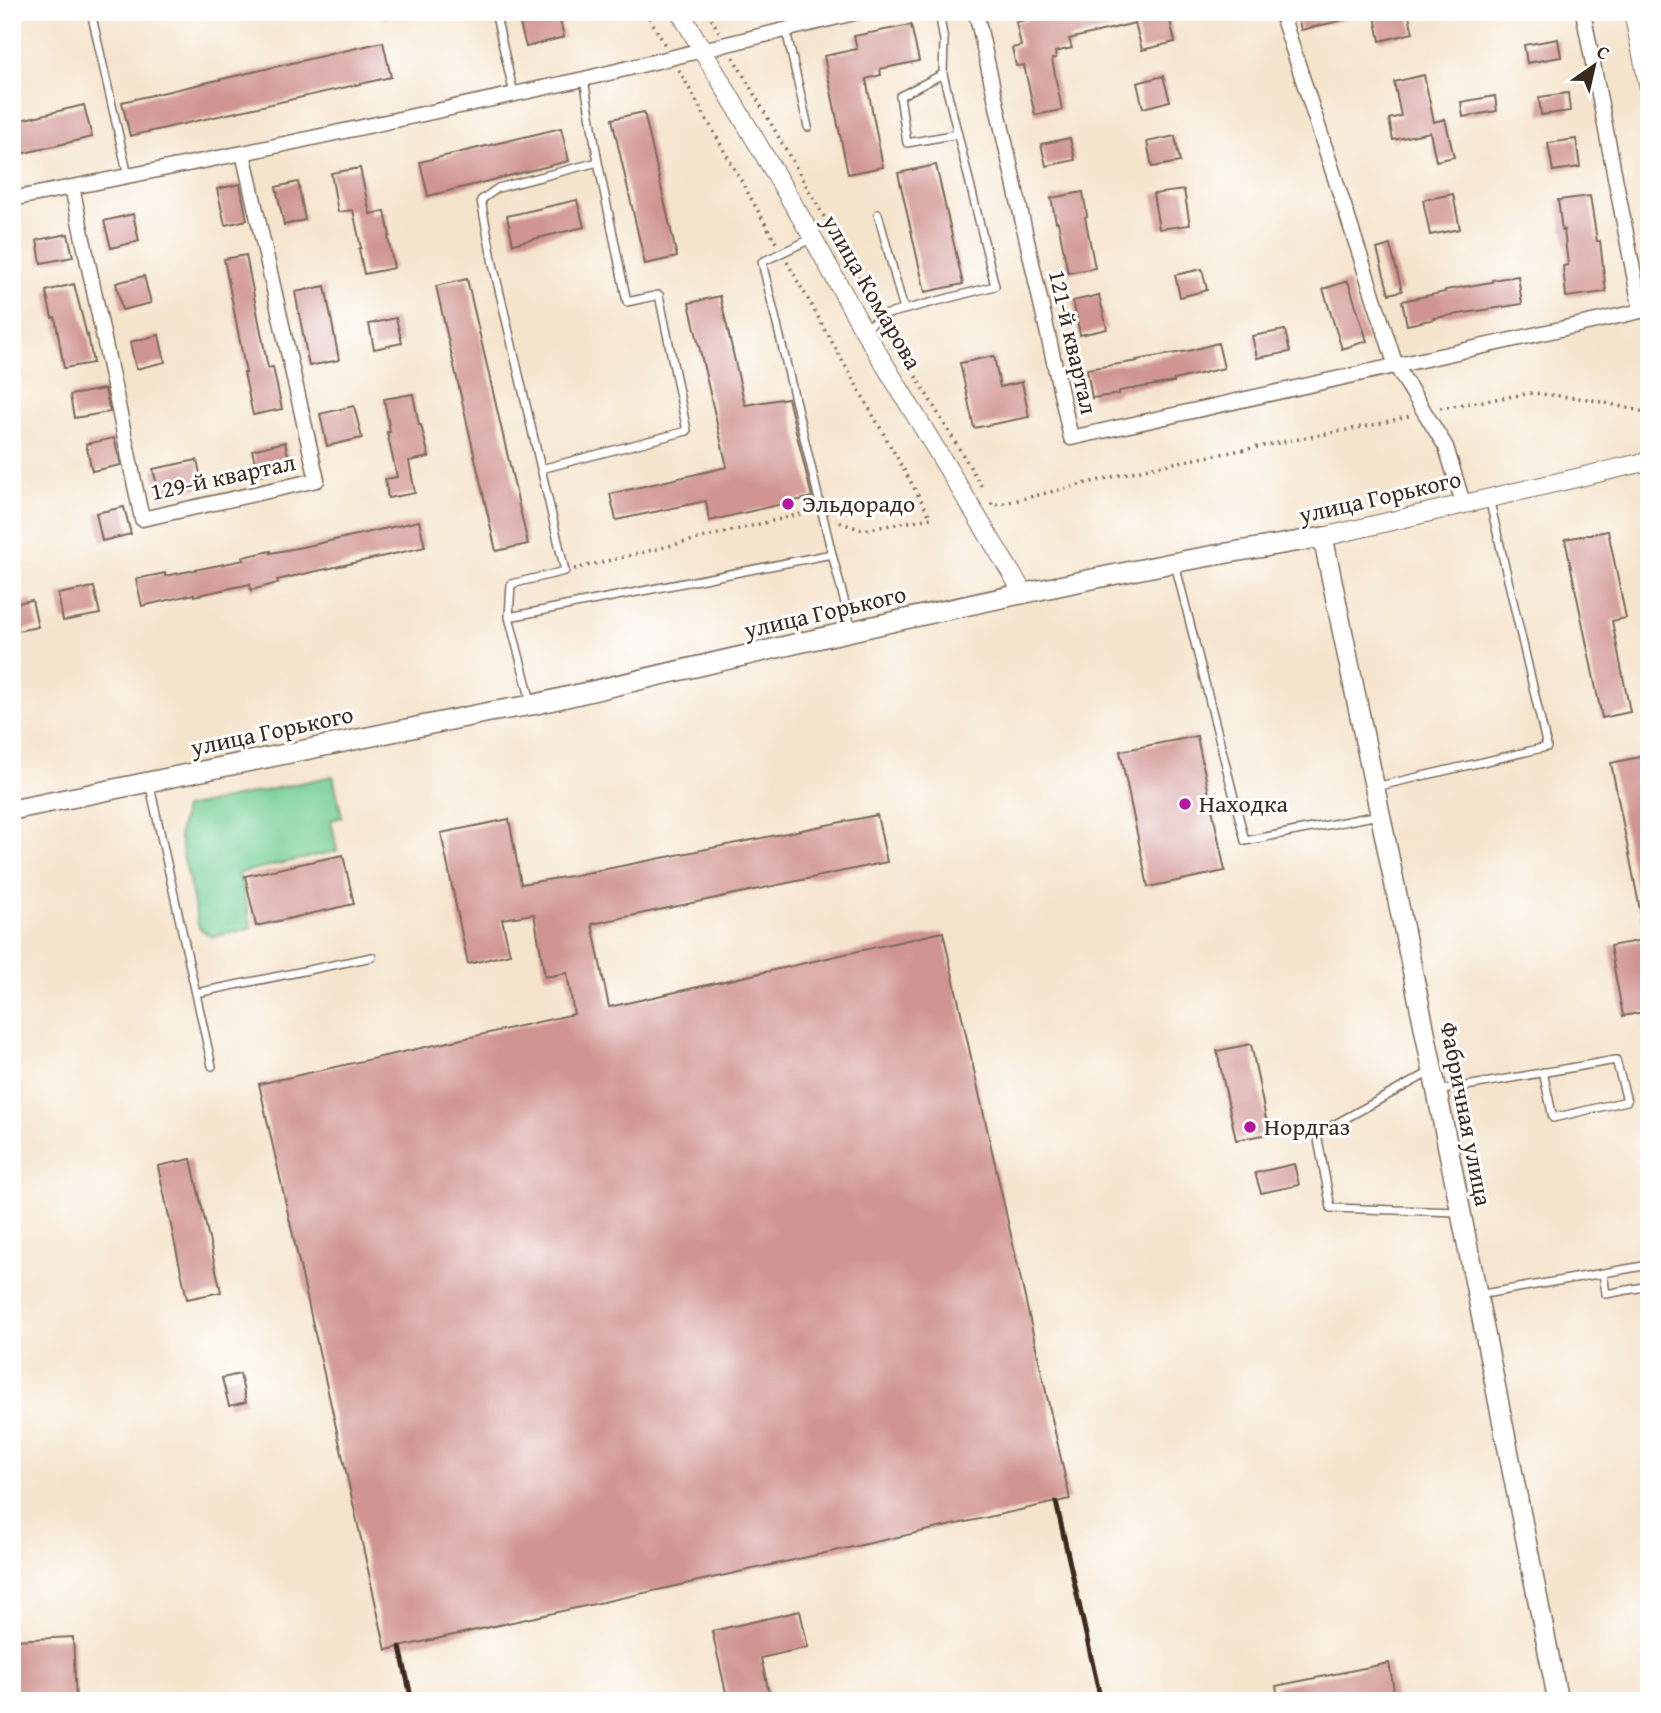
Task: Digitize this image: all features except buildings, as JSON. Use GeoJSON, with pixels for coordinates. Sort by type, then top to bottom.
{"type":"FeatureCollection","features":[{"type":"Feature","properties":{"kind":"main road","name":"улица Горького"},"geometry":{"type":"LineString","coordinates":[[12,809],[532,705],[1024,594],[1174,563],[1323,537]]}},
{"type":"Feature","properties":{"kind":"main road","name":"Фабричная улица"},"geometry":{"type":"LineString","coordinates":[[1323,537],[1433,1070],[1558,1701]]}},
{"type":"Feature","properties":{"kind":"street","name":"улица Комарова"},"geometry":{"type":"LineString","coordinates":[[680,12],[813,238],[863,329],[1024,594]]}},
{"type":"Feature","properties":{"kind":"street"},"geometry":{"type":"LineString","coordinates":[[12,199],[243,153],[584,79],[858,12]]}},
{"type":"Feature","properties":{"kind":"street","name":"121-й квартал"},"geometry":{"type":"LineString","coordinates":[[976,12],[1071,438],[1641,311],[1583,12]]}},
{"type":"Feature","properties":{"kind":"street"},"geometry":{"type":"LineString","coordinates":[[1282,12],[1396,366],[1446,447],[1463,503]]}},
{"type":"Feature","properties":{"kind":"street"},"geometry":{"type":"LineString","coordinates":[[1633,12],[1649,88]]}},
{"type":"Feature","properties":{"kind":"street","name":"129-й квартал"},"geometry":{"type":"LineString","coordinates":[[72,187],[142,519],[317,480],[243,153]]}},
{"type":"Feature","properties":{"kind":"street","name":"улица Горького"},"geometry":{"type":"LineString","coordinates":[[1323,537],[1649,461]]}},
{"type":"Feature","properties":{"kind":"lane"},"geometry":{"type":"LineString","coordinates":[[91,12],[128,176]]}},
{"type":"Feature","properties":{"kind":"lane"},"geometry":{"type":"LineString","coordinates":[[495,12],[514,94]]}},
{"type":"Feature","properties":{"kind":"lane"},"geometry":{"type":"LineString","coordinates":[[863,329],[881,317],[995,286],[943,74],[944,41],[939,12]]}},
{"type":"Feature","properties":{"kind":"lane"},"geometry":{"type":"LineString","coordinates":[[786,30],[808,127]]}},
{"type":"Feature","properties":{"kind":"lane"},"geometry":{"type":"LineString","coordinates":[[943,74],[900,96],[908,143],[958,134]]}},
{"type":"Feature","properties":{"kind":"lane"},"geometry":{"type":"LineString","coordinates":[[541,469],[687,431],[659,295],[627,302],[584,79]]}},
{"type":"Feature","properties":{"kind":"lane"},"geometry":{"type":"LineString","coordinates":[[532,705],[509,617],[511,584],[565,571],[492,264],[481,200],[498,188],[598,162]]}},
{"type":"Feature","properties":{"kind":"lane"},"geometry":{"type":"LineString","coordinates":[[878,214],[904,310]]}},
{"type":"Feature","properties":{"kind":"lane"},"geometry":{"type":"LineString","coordinates":[[813,238],[762,262],[822,517],[852,631]]}},
{"type":"Feature","properties":{"kind":"lane"},"geometry":{"type":"LineString","coordinates":[[1374,788],[1547,747],[1489,497]]}},
{"type":"Feature","properties":{"kind":"lane"},"geometry":{"type":"LineString","coordinates":[[509,617],[832,554]]}},
{"type":"Feature","properties":{"kind":"lane"},"geometry":{"type":"LineString","coordinates":[[1174,563],[1245,841],[1380,814]]}},
{"type":"Feature","properties":{"kind":"lane"},"geometry":{"type":"LineString","coordinates":[[149,782],[212,1066]]}},
{"type":"Feature","properties":{"kind":"lane"},"geometry":{"type":"LineString","coordinates":[[196,993],[372,957]]}},
{"type":"Feature","properties":{"kind":"lane"},"geometry":{"type":"LineString","coordinates":[[1437,1091],[1544,1072],[1616,1060],[1627,1101],[1553,1118],[1544,1072]]}},
{"type":"Feature","properties":{"kind":"lane"},"geometry":{"type":"LineString","coordinates":[[1433,1070],[1317,1134],[1331,1208],[1461,1212]]}},
{"type":"Feature","properties":{"kind":"lane"},"geometry":{"type":"LineString","coordinates":[[1477,1295],[1649,1265]]}},
{"type":"Feature","properties":{"kind":"lane"},"geometry":{"type":"LineString","coordinates":[[1603,1273],[1606,1294],[1649,1286]]}},
{"type":"Feature","properties":{"kind":"path"},"geometry":{"type":"LineString","coordinates":[[708,12],[881,317],[993,506],[1153,467],[1532,393],[1588,399],[1649,413]]}},
{"type":"Feature","properties":{"kind":"path"},"geometry":{"type":"LineString","coordinates":[[565,571],[809,512],[863,530],[931,518]]}},
{"type":"Feature","properties":{"kind":"green space"},"geometry":{"type":"Polygon","coordinates":[[[333,776],[342,817],[331,820],[337,851],[239,873],[252,928],[212,937],[199,928],[179,835],[184,808],[333,776]]]}},
{"type":"Feature","properties":{"kind":"railway"},"geometry":{"type":"LineString","coordinates":[[1056,1502],[1101,1701]]}},
{"type":"Feature","properties":{"kind":"railway"},"geometry":{"type":"LineString","coordinates":[[400,1647],[412,1701]]}},
{"type":"Feature","properties":{"kind":"place","name":"Эльдорадо"},"geometry":{"type":"Point","coordinates":[788,504]}},
{"type":"Feature","properties":{"kind":"place","name":"Находка"},"geometry":{"type":"Point","coordinates":[1185,804]}},
{"type":"Feature","properties":{"kind":"place","name":"Нордгаз"},"geometry":{"type":"Point","coordinates":[1250,1127]}}]}
